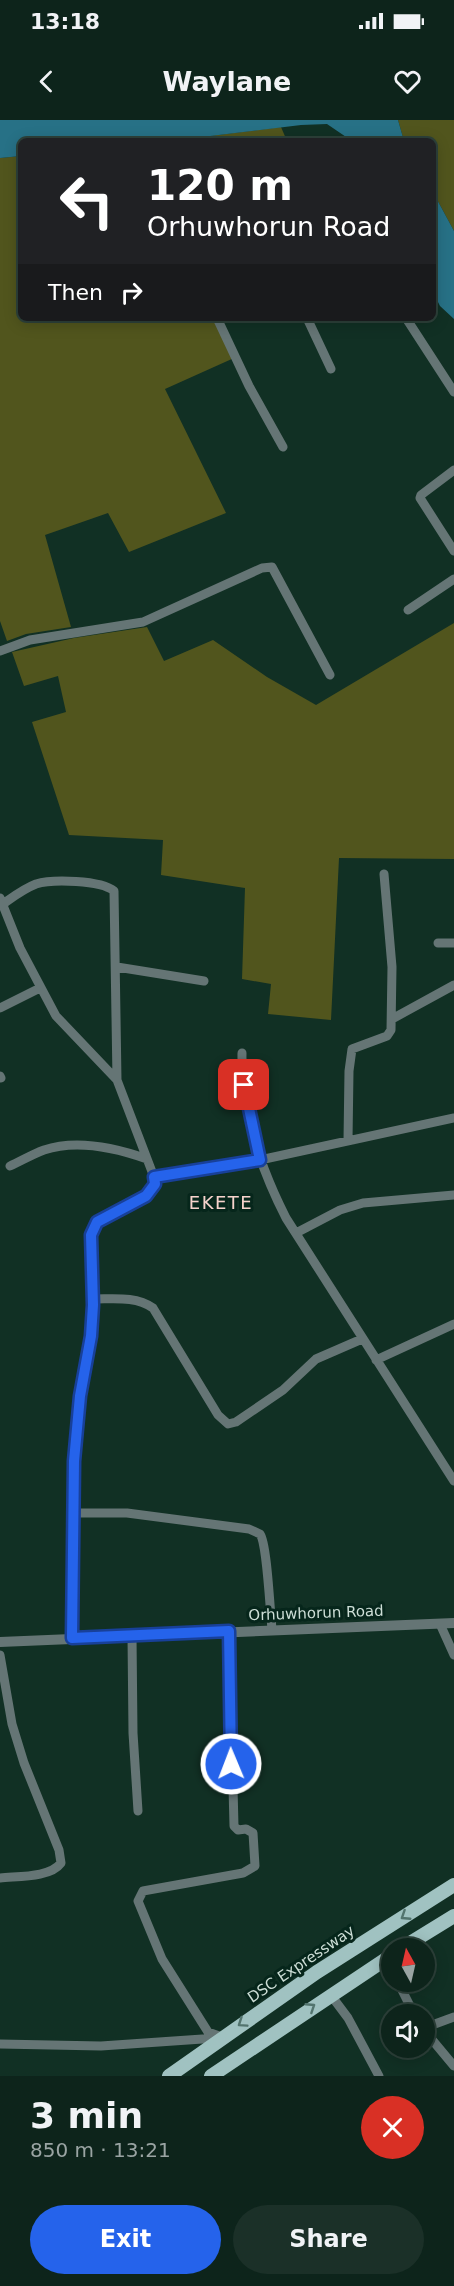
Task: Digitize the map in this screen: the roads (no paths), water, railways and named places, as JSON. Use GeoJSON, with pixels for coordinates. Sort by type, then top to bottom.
{"type":"FeatureCollection","features":[{"type":"Feature","properties":{"kind":"main road","name":"DSC Expressway"},"geometry":{"type":"LineString","coordinates":[[169,2076],[317,1972],[454,1885]]}},
{"type":"Feature","properties":{"kind":"main road"},"geometry":{"type":"LineString","coordinates":[[418,1938],[454,1916]]}},
{"type":"Feature","properties":{"kind":"main road"},"geometry":{"type":"LineString","coordinates":[[213,2076],[330,1994],[381,1965]]}},
{"type":"Feature","properties":{"kind":"street"},"geometry":{"type":"LineString","coordinates":[[218,321],[249,386],[283,447]]}},
{"type":"Feature","properties":{"kind":"street"},"geometry":{"type":"LineString","coordinates":[[308,321],[331,369]]}},
{"type":"Feature","properties":{"kind":"street"},"geometry":{"type":"LineString","coordinates":[[408,321],[454,392]]}},
{"type":"Feature","properties":{"kind":"street"},"geometry":{"type":"LineString","coordinates":[[454,470],[420,498],[454,551]]}},
{"type":"Feature","properties":{"kind":"street"},"geometry":{"type":"LineString","coordinates":[[0,651],[30,640],[143,622],[262,568],[272,567],[330,675]]}},
{"type":"Feature","properties":{"kind":"street"},"geometry":{"type":"LineString","coordinates":[[408,610],[454,579]]}},
{"type":"Feature","properties":{"kind":"street"},"geometry":{"type":"LineString","coordinates":[[348,1140],[348,1071],[352,1049],[390,1034],[392,967],[384,874]]}},
{"type":"Feature","properties":{"kind":"street"},"geometry":{"type":"LineString","coordinates":[[72,1638],[76,1425],[91,1336],[94,1299],[91,1235],[97,1222],[146,1196],[155,1184],[117,1080],[115,896],[108,886],[68,881],[37,884],[2,901],[40,988],[56,1016],[117,1080]]}},
{"type":"Feature","properties":{"kind":"street"},"geometry":{"type":"LineString","coordinates":[[438,943],[454,942]]}},
{"type":"Feature","properties":{"kind":"street"},"geometry":{"type":"LineString","coordinates":[[117,967],[204,981]]}},
{"type":"Feature","properties":{"kind":"street"},"geometry":{"type":"LineString","coordinates":[[392,1019],[454,985]]}},
{"type":"Feature","properties":{"kind":"street"},"geometry":{"type":"LineString","coordinates":[[0,1008],[40,988]]}},
{"type":"Feature","properties":{"kind":"street"},"geometry":{"type":"LineString","coordinates":[[242,1053],[242,1073],[260,1160],[266,1178],[296,1233],[454,1481]]}},
{"type":"Feature","properties":{"kind":"street"},"geometry":{"type":"LineString","coordinates":[[154,1177],[260,1160],[454,1119]]}},
{"type":"Feature","properties":{"kind":"street"},"geometry":{"type":"LineString","coordinates":[[10,1166],[45,1150],[64,1147],[105,1148],[147,1159]]}},
{"type":"Feature","properties":{"kind":"street"},"geometry":{"type":"LineString","coordinates":[[296,1233],[340,1210],[363,1203],[454,1195]]}},
{"type":"Feature","properties":{"kind":"street"},"geometry":{"type":"LineString","coordinates":[[94,1299],[132,1299],[144,1302],[153,1308],[218,1415],[228,1424],[236,1422],[283,1390],[316,1359],[362,1339]]}},
{"type":"Feature","properties":{"kind":"street"},"geometry":{"type":"LineString","coordinates":[[376,1360],[454,1324]]}},
{"type":"Feature","properties":{"kind":"street"},"geometry":{"type":"LineString","coordinates":[[75,1513],[127,1513],[249,1529],[260,1534],[266,1549],[266,1574],[272,1629]]}},
{"type":"Feature","properties":{"kind":"street","name":"Orhuwhorun Road"},"geometry":{"type":"LineString","coordinates":[[0,1642],[454,1623]]}},
{"type":"Feature","properties":{"kind":"street"},"geometry":{"type":"LineString","coordinates":[[440,1624],[454,1655]]}},
{"type":"Feature","properties":{"kind":"street"},"geometry":{"type":"LineString","coordinates":[[221,2038],[211,2034],[204,2026],[162,1959],[138,1901],[143,1891],[243,1873],[255,1866],[253,1833],[246,1829],[238,1830],[234,1826],[229,1631]]}},
{"type":"Feature","properties":{"kind":"street"},"geometry":{"type":"LineString","coordinates":[[132,1636],[133,1733],[138,1811]]}},
{"type":"Feature","properties":{"kind":"street"},"geometry":{"type":"LineString","coordinates":[[0,1655],[12,1724],[24,1763],[59,1850],[61,1863],[57,1869],[21,1877],[0,1878]]}},
{"type":"Feature","properties":{"kind":"street"},"geometry":{"type":"LineString","coordinates":[[330,1994],[348,2018],[379,2076]]}},
{"type":"Feature","properties":{"kind":"street"},"geometry":{"type":"LineString","coordinates":[[435,2025],[454,2017]]}},
{"type":"Feature","properties":{"kind":"street"},"geometry":{"type":"LineString","coordinates":[[0,2044],[100,2046],[221,2038]]}},
{"type":"Feature","properties":{"kind":"street"},"geometry":{"type":"LineString","coordinates":[[435,2043],[454,2066]]}},
{"type":"Feature","properties":{"kind":"water"},"geometry":{"type":"Polygon","coordinates":[[[0,120],[398,120],[403,138],[348,138],[327,124],[194,138],[18,138],[18,156],[0,158],[0,120]]]}},
{"type":"Feature","properties":{"kind":"water"},"geometry":{"type":"Polygon","coordinates":[[[436,198],[454,231],[454,319],[440,306],[436,298],[436,198]]]}},
{"type":"Feature","properties":{"kind":"district","name":"EKETE"},"geometry":{"type":"Point","coordinates":[221,1203]}}]}
